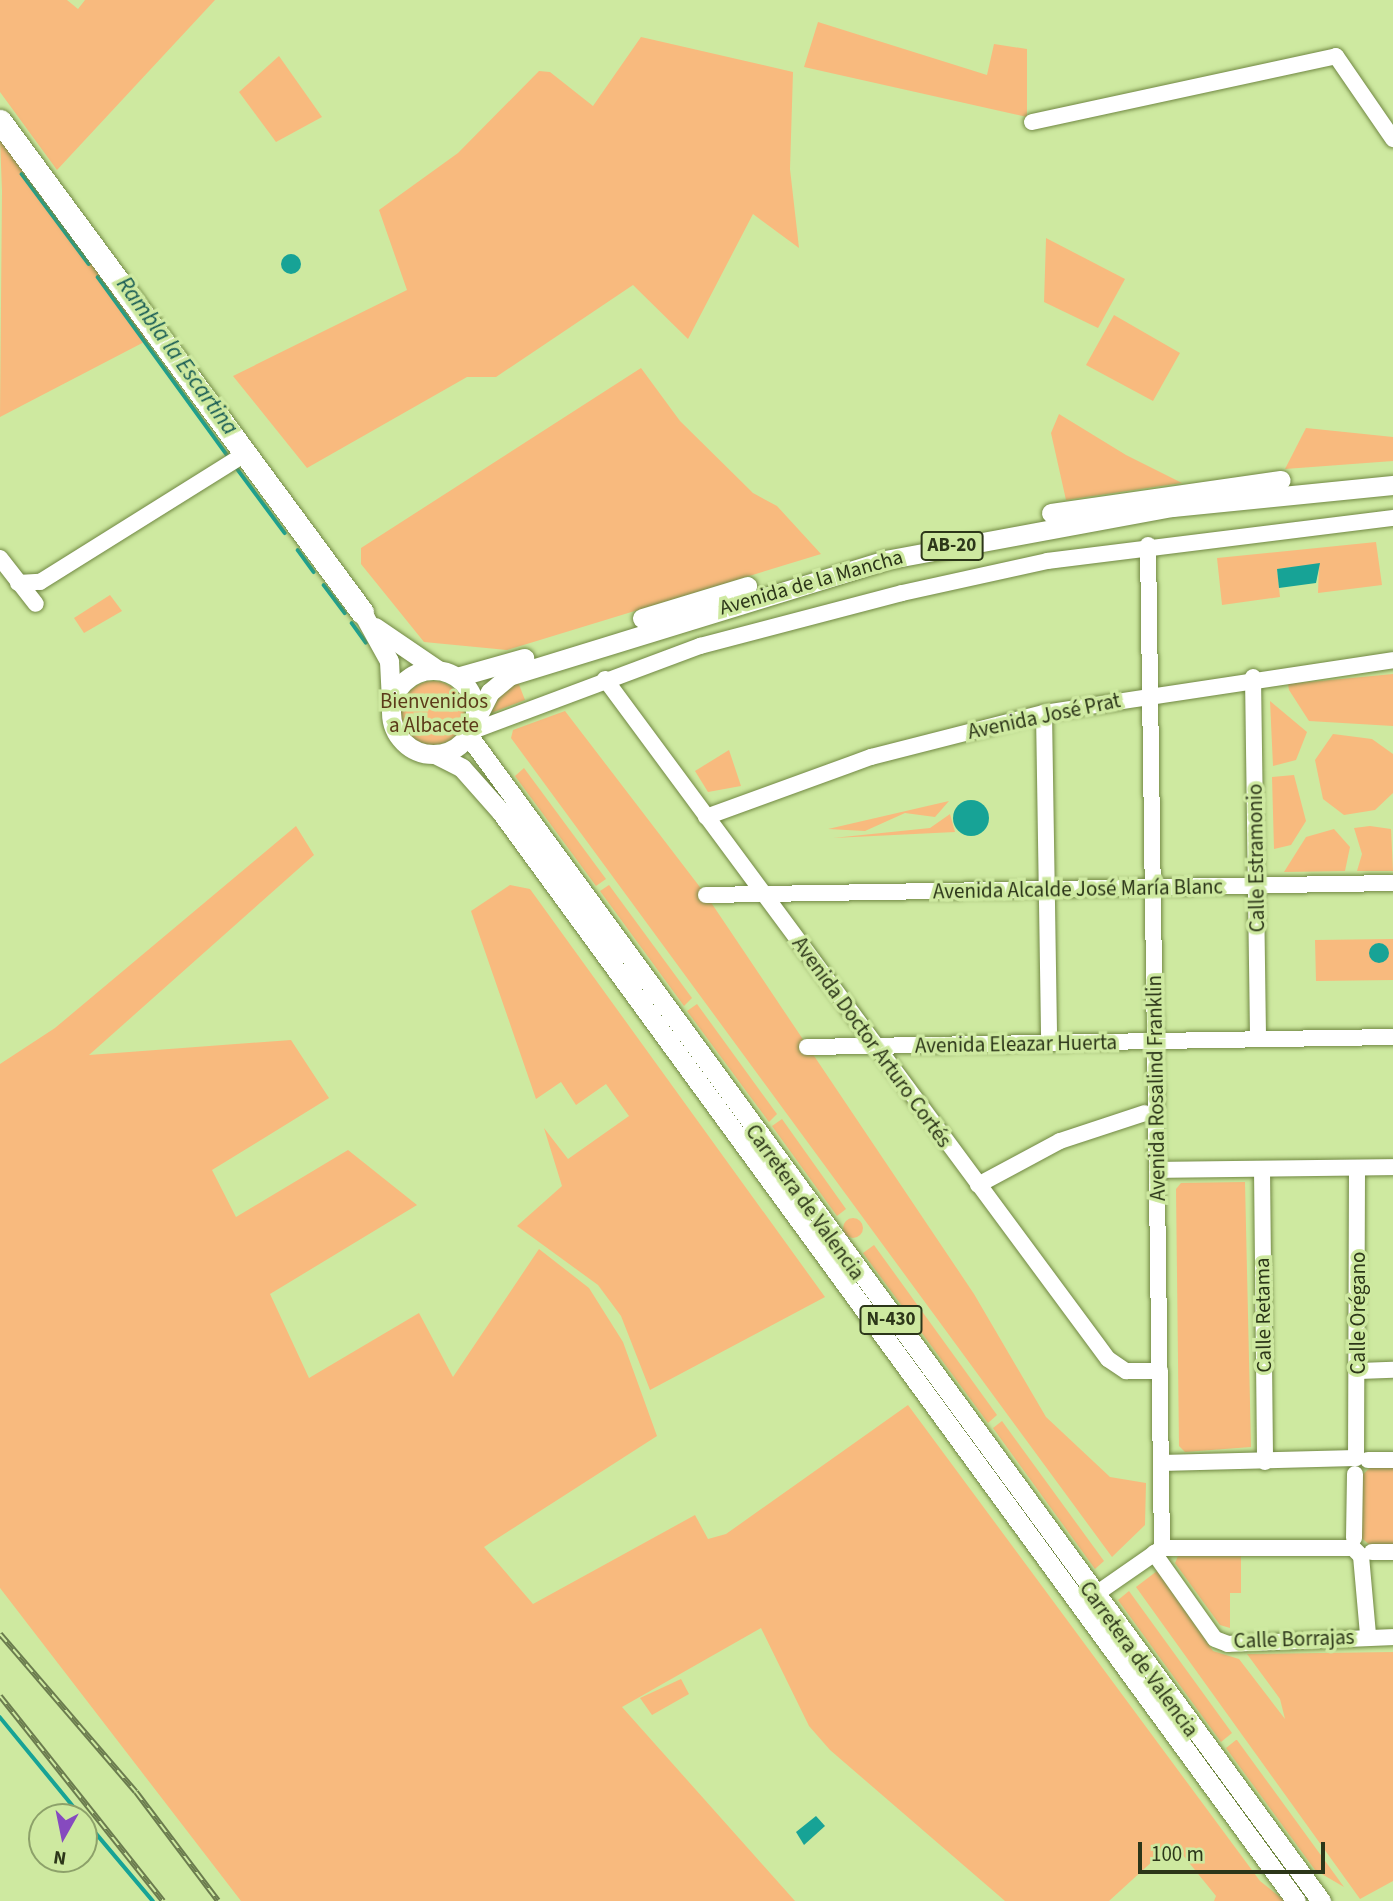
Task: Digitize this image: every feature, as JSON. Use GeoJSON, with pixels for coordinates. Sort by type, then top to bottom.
{"type":"FeatureCollection","features":[{"type":"Feature","properties":{"kind":"highway"},"geometry":{"type":"LineString","coordinates":[[0,121],[243,455],[362,612]]}},
{"type":"Feature","properties":{"kind":"main road","name":"Avenida de la Mancha"},"geometry":{"type":"LineString","coordinates":[[457,677],[881,549],[1151,496],[1393,472]]}},
{"type":"Feature","properties":{"kind":"main road","name":"Avenida de la Mancha"},"geometry":{"type":"LineString","coordinates":[[470,732],[490,692],[525,671],[910,554],[1172,507],[1393,485]]}},
{"type":"Feature","properties":{"kind":"main road"},"geometry":{"type":"LineString","coordinates":[[362,612],[438,670],[457,677],[474,699],[470,732],[435,754],[404,742],[391,712],[389,661],[362,612]]}},
{"type":"Feature","properties":{"kind":"main road"},"geometry":{"type":"LineString","coordinates":[[391,712],[400,685],[438,670]]}},
{"type":"Feature","properties":{"kind":"main road","name":"Carretera de Valencia"},"geometry":{"type":"LineString","coordinates":[[470,732],[1093,1596],[1321,1901]]}},
{"type":"Feature","properties":{"kind":"main road","name":"Carretera de Valencia"},"geometry":{"type":"LineString","coordinates":[[435,754],[462,768],[501,812],[1296,1901]]}},
{"type":"Feature","properties":{"kind":"street"},"geometry":{"type":"LineString","coordinates":[[1032,122],[1336,56],[1393,139]]}},
{"type":"Feature","properties":{"kind":"street"},"geometry":{"type":"LineString","coordinates":[[19,583],[40,582],[243,455]]}},
{"type":"Feature","properties":{"kind":"street","name":"Avenida de la Mancha"},"geometry":{"type":"LineString","coordinates":[[470,732],[605,679],[804,616],[1047,561],[1149,545],[1393,518]]}},
{"type":"Feature","properties":{"kind":"street","name":"Avenida Rosalind Franklin"},"geometry":{"type":"LineString","coordinates":[[1149,545],[1161,1463],[1158,1550]]}},
{"type":"Feature","properties":{"kind":"street"},"geometry":{"type":"LineString","coordinates":[[0,558],[36,604]]}},
{"type":"Feature","properties":{"kind":"street","name":"Avenida José Prat"},"geometry":{"type":"LineString","coordinates":[[706,817],[871,757],[1044,713],[1253,677],[1393,660]]}},
{"type":"Feature","properties":{"kind":"street","name":"Calle Estramonio"},"geometry":{"type":"LineString","coordinates":[[1253,677],[1258,1039]]}},
{"type":"Feature","properties":{"kind":"street","name":"Avenida Doctor Arturo Cortés"},"geometry":{"type":"LineString","coordinates":[[605,679],[1108,1360],[1126,1371],[1160,1371]]}},
{"type":"Feature","properties":{"kind":"street"},"geometry":{"type":"LineString","coordinates":[[1044,713],[1049,890],[1049,1042]]}},
{"type":"Feature","properties":{"kind":"street","name":"Avenida Alcalde José María Blanc"},"geometry":{"type":"LineString","coordinates":[[706,895],[1393,883]]}},
{"type":"Feature","properties":{"kind":"street","name":"Avenida Eleazar Huerta"},"geometry":{"type":"LineString","coordinates":[[807,1047],[1393,1037]]}},
{"type":"Feature","properties":{"kind":"street"},"geometry":{"type":"LineString","coordinates":[[978,1185],[1060,1141],[1144,1112]]}},
{"type":"Feature","properties":{"kind":"street"},"geometry":{"type":"LineString","coordinates":[[1157,1170],[1393,1167]]}},
{"type":"Feature","properties":{"kind":"street","name":"Calle Orégano"},"geometry":{"type":"LineString","coordinates":[[1354,1538],[1360,1464],[1357,1168]]}},
{"type":"Feature","properties":{"kind":"street","name":"Calle Retama"},"geometry":{"type":"LineString","coordinates":[[1262,1169],[1265,1462]]}},
{"type":"Feature","properties":{"kind":"street"},"geometry":{"type":"LineString","coordinates":[[1359,1371],[1393,1370]]}},
{"type":"Feature","properties":{"kind":"street"},"geometry":{"type":"LineString","coordinates":[[1161,1463],[1360,1464],[1393,1460]]}},
{"type":"Feature","properties":{"kind":"street"},"geometry":{"type":"LineString","coordinates":[[1093,1596],[1158,1550],[1344,1544],[1367,1554],[1393,1552]]}},
{"type":"Feature","properties":{"kind":"street","name":"Calle Borrajas"},"geometry":{"type":"LineString","coordinates":[[1158,1550],[1215,1639],[1228,1644],[1351,1642],[1368,1635],[1393,1637]]}},
{"type":"Feature","properties":{"kind":"street"},"geometry":{"type":"LineString","coordinates":[[1367,1554],[1368,1635]]}},
{"type":"Feature","properties":{"kind":"green space"},"geometry":{"type":"Polygon","coordinates":[[[0,0],[67,0],[78,9],[85,0],[215,0],[57,170],[0,92],[0,0]]]}},
{"type":"Feature","properties":{"kind":"green space"},"geometry":{"type":"Polygon","coordinates":[[[818,22],[987,75],[994,44],[1027,49],[1027,117],[804,67],[818,22]]]}},
{"type":"Feature","properties":{"kind":"green space"},"geometry":{"type":"Polygon","coordinates":[[[641,37],[793,72],[790,169],[799,248],[753,214],[688,339],[633,285],[496,377],[467,377],[307,468],[233,376],[407,290],[379,210],[458,153],[539,71],[550,72],[593,106],[641,37]]]}},
{"type":"Feature","properties":{"kind":"green space"},"geometry":{"type":"Polygon","coordinates":[[[279,56],[322,117],[276,142],[239,92],[279,56]]]}},
{"type":"Feature","properties":{"kind":"green space"},"geometry":{"type":"Polygon","coordinates":[[[0,138],[148,340],[0,417],[2,191],[0,138]]]}},
{"type":"Feature","properties":{"kind":"green space"},"geometry":{"type":"Polygon","coordinates":[[[1046,238],[1125,279],[1098,328],[1044,302],[1046,238]]]}},
{"type":"Feature","properties":{"kind":"green space"},"geometry":{"type":"Polygon","coordinates":[[[1114,315],[1180,353],[1153,401],[1086,365],[1114,315]]]}},
{"type":"Feature","properties":{"kind":"green space"},"geometry":{"type":"Polygon","coordinates":[[[641,368],[680,421],[753,493],[777,506],[821,554],[507,650],[424,642],[361,564],[361,548],[641,368]]]}},
{"type":"Feature","properties":{"kind":"green space"},"geometry":{"type":"Polygon","coordinates":[[[1059,414],[1126,455],[1182,483],[1066,500],[1051,433],[1059,414]]]}},
{"type":"Feature","properties":{"kind":"green space"},"geometry":{"type":"Polygon","coordinates":[[[1306,428],[1393,437],[1393,461],[1285,469],[1306,428]]]}},
{"type":"Feature","properties":{"kind":"green space"},"geometry":{"type":"Polygon","coordinates":[[[1376,542],[1382,585],[1318,593],[1319,564],[1277,569],[1280,597],[1222,605],[1217,558],[1376,542]]]}},
{"type":"Feature","properties":{"kind":"green space"},"geometry":{"type":"Polygon","coordinates":[[[110,595],[122,611],[84,633],[74,618],[110,595]]]}},
{"type":"Feature","properties":{"kind":"green space"},"geometry":{"type":"Polygon","coordinates":[[[1393,674],[1393,726],[1309,721],[1288,684],[1393,674]]]}},
{"type":"Feature","properties":{"kind":"green space","name":"Bienvenidos a Albacete"},"geometry":{"type":"Polygon","coordinates":[[[433,681],[456,690],[465,713],[456,736],[433,745],[410,736],[401,713],[410,690],[433,681]]]}},
{"type":"Feature","properties":{"kind":"green space"},"geometry":{"type":"Polygon","coordinates":[[[518,682],[525,700],[491,713],[502,691],[518,682]]]}},
{"type":"Feature","properties":{"kind":"green space"},"geometry":{"type":"Polygon","coordinates":[[[1270,701],[1307,732],[1296,760],[1273,766],[1270,701]]]}},
{"type":"Feature","properties":{"kind":"green space"},"geometry":{"type":"Polygon","coordinates":[[[565,711],[706,895],[974,1294],[1046,1417],[1110,1477],[1146,1483],[1145,1525],[1112,1557],[511,738],[513,730],[565,711]]]}},
{"type":"Feature","properties":{"kind":"green space"},"geometry":{"type":"Polygon","coordinates":[[[1333,734],[1372,739],[1393,754],[1393,793],[1375,810],[1344,815],[1323,799],[1315,760],[1333,734]]]}},
{"type":"Feature","properties":{"kind":"green space"},"geometry":{"type":"Polygon","coordinates":[[[729,750],[741,786],[708,792],[695,771],[729,750]]]}},
{"type":"Feature","properties":{"kind":"green space"},"geometry":{"type":"Polygon","coordinates":[[[524,768],[606,879],[596,886],[515,776],[524,768]]]}},
{"type":"Feature","properties":{"kind":"green space"},"geometry":{"type":"Polygon","coordinates":[[[1294,775],[1306,821],[1291,845],[1274,849],[1272,777],[1294,775]]]}},
{"type":"Feature","properties":{"kind":"green space"},"geometry":{"type":"Polygon","coordinates":[[[949,801],[935,817],[905,813],[865,831],[828,829],[949,801]]]}},
{"type":"Feature","properties":{"kind":"green space"},"geometry":{"type":"Polygon","coordinates":[[[950,814],[955,832],[833,838],[930,828],[950,814]]]}},
{"type":"Feature","properties":{"kind":"green space"},"geometry":{"type":"Polygon","coordinates":[[[296,826],[314,855],[89,1055],[291,1040],[329,1098],[212,1170],[236,1217],[348,1150],[417,1205],[270,1294],[309,1378],[419,1313],[453,1377],[539,1249],[589,1288],[623,1342],[657,1436],[484,1547],[533,1604],[695,1515],[708,1539],[726,1534],[908,1405],[1260,1881],[1285,1901],[1214,1901],[1216,1896],[1182,1854],[1155,1859],[1109,1901],[1005,1901],[830,1750],[809,1726],[761,1628],[622,1707],[795,1901],[241,1901],[0,1588],[0,1064],[55,1028],[296,826]]]}},
{"type":"Feature","properties":{"kind":"green space"},"geometry":{"type":"Polygon","coordinates":[[[1370,826],[1391,829],[1393,871],[1357,871],[1362,854],[1354,828],[1370,826]]]}},
{"type":"Feature","properties":{"kind":"green space"},"geometry":{"type":"Polygon","coordinates":[[[1334,829],[1350,847],[1345,871],[1284,872],[1306,837],[1334,829]]]}},
{"type":"Feature","properties":{"kind":"green space"},"geometry":{"type":"Polygon","coordinates":[[[510,885],[530,889],[825,1297],[650,1390],[621,1316],[598,1285],[517,1226],[562,1186],[544,1128],[568,1159],[629,1116],[606,1084],[576,1105],[561,1082],[536,1099],[471,911],[510,885]]]}},
{"type":"Feature","properties":{"kind":"green space"},"geometry":{"type":"Polygon","coordinates":[[[609,885],[692,998],[684,1006],[600,891],[609,885]]]}},
{"type":"Feature","properties":{"kind":"green space"},"geometry":{"type":"Polygon","coordinates":[[[1393,939],[1393,980],[1316,981],[1315,940],[1393,939]]]}},
{"type":"Feature","properties":{"kind":"green space"},"geometry":{"type":"Polygon","coordinates":[[[697,1004],[777,1114],[769,1122],[687,1011],[697,1004]]]}},
{"type":"Feature","properties":{"kind":"green space"},"geometry":{"type":"Polygon","coordinates":[[[782,1119],[846,1209],[837,1216],[772,1126],[782,1119]]]}},
{"type":"Feature","properties":{"kind":"green space"},"geometry":{"type":"Polygon","coordinates":[[[1245,1182],[1251,1447],[1185,1452],[1179,1446],[1176,1189],[1181,1183],[1245,1182]]]}},
{"type":"Feature","properties":{"kind":"green space"},"geometry":{"type":"Polygon","coordinates":[[[853,1218],[860,1221],[863,1228],[860,1235],[853,1238],[846,1235],[843,1228],[846,1221],[853,1218]]]}},
{"type":"Feature","properties":{"kind":"green space"},"geometry":{"type":"Polygon","coordinates":[[[874,1245],[997,1415],[988,1423],[863,1253],[874,1245]]]}},
{"type":"Feature","properties":{"kind":"green space"},"geometry":{"type":"Polygon","coordinates":[[[1002,1421],[1104,1561],[1095,1569],[993,1428],[1002,1421]]]}},
{"type":"Feature","properties":{"kind":"green space"},"geometry":{"type":"Polygon","coordinates":[[[1374,1464],[1393,1464],[1393,1550],[1376,1550],[1359,1536],[1358,1479],[1374,1464]]]}},
{"type":"Feature","properties":{"kind":"green space"},"geometry":{"type":"Polygon","coordinates":[[[1178,1556],[1241,1556],[1241,1593],[1230,1593],[1230,1628],[1220,1625],[1175,1563],[1178,1556]]]}},
{"type":"Feature","properties":{"kind":"green space"},"geometry":{"type":"Polygon","coordinates":[[[1157,1571],[1213,1651],[1239,1659],[1285,1719],[1280,1699],[1247,1654],[1393,1652],[1393,1881],[1360,1899],[1136,1587],[1157,1571]]]}},
{"type":"Feature","properties":{"kind":"green space"},"geometry":{"type":"Polygon","coordinates":[[[1129,1591],[1232,1733],[1221,1742],[1118,1600],[1129,1591]]]}},
{"type":"Feature","properties":{"kind":"green space"},"geometry":{"type":"Polygon","coordinates":[[[681,1679],[689,1694],[652,1715],[640,1698],[681,1679]]]}},
{"type":"Feature","properties":{"kind":"green space"},"geometry":{"type":"Polygon","coordinates":[[[1236,1740],[1344,1887],[1315,1870],[1226,1748],[1236,1740]]]}},
{"type":"Feature","properties":{"kind":"water"},"geometry":{"type":"Polygon","coordinates":[[[291,254],[298,257],[301,264],[298,271],[291,274],[284,271],[281,264],[284,257],[291,254]]]}},
{"type":"Feature","properties":{"kind":"water"},"geometry":{"type":"Polygon","coordinates":[[[1320,563],[1316,583],[1279,588],[1277,569],[1320,563]]]}},
{"type":"Feature","properties":{"kind":"water"},"geometry":{"type":"Polygon","coordinates":[[[971,800],[984,805],[989,818],[984,831],[971,836],[958,831],[953,818],[958,805],[971,800]]]}},
{"type":"Feature","properties":{"kind":"water"},"geometry":{"type":"Polygon","coordinates":[[[1375,943],[1383,943],[1389,953],[1383,963],[1375,963],[1369,957],[1369,949],[1375,943]]]}},
{"type":"Feature","properties":{"kind":"water"},"geometry":{"type":"Polygon","coordinates":[[[816,1816],[825,1826],[804,1845],[796,1832],[816,1816]]]}},
{"type":"Feature","properties":{"kind":"waterway","name":"Rambla la Escartina"},"geometry":{"type":"LineString","coordinates":[[22,174],[89,264]]}},
{"type":"Feature","properties":{"kind":"waterway","name":"Rambla la Escartina"},"geometry":{"type":"LineString","coordinates":[[98,277],[228,456]]}},
{"type":"Feature","properties":{"kind":"waterway","name":"Rambla la Escartina"},"geometry":{"type":"LineString","coordinates":[[236,467],[285,533]]}},
{"type":"Feature","properties":{"kind":"waterway","name":"Rambla la Escartina"},"geometry":{"type":"LineString","coordinates":[[298,550],[314,572]]}},
{"type":"Feature","properties":{"kind":"waterway","name":"Rambla la Escartina"},"geometry":{"type":"LineString","coordinates":[[324,585],[345,613]]}},
{"type":"Feature","properties":{"kind":"waterway","name":"Rambla la Escartina"},"geometry":{"type":"LineString","coordinates":[[352,623],[366,642]]}},
{"type":"Feature","properties":{"kind":"waterway"},"geometry":{"type":"LineString","coordinates":[[0,1717],[71,1803]]}},
{"type":"Feature","properties":{"kind":"waterway"},"geometry":{"type":"LineString","coordinates":[[98,1836],[153,1901]]}},
{"type":"Feature","properties":{"kind":"railway"},"geometry":{"type":"LineString","coordinates":[[0,1634],[136,1792],[218,1901]]}},
{"type":"Feature","properties":{"kind":"railway"},"geometry":{"type":"LineString","coordinates":[[0,1696],[163,1901]]}}]}
